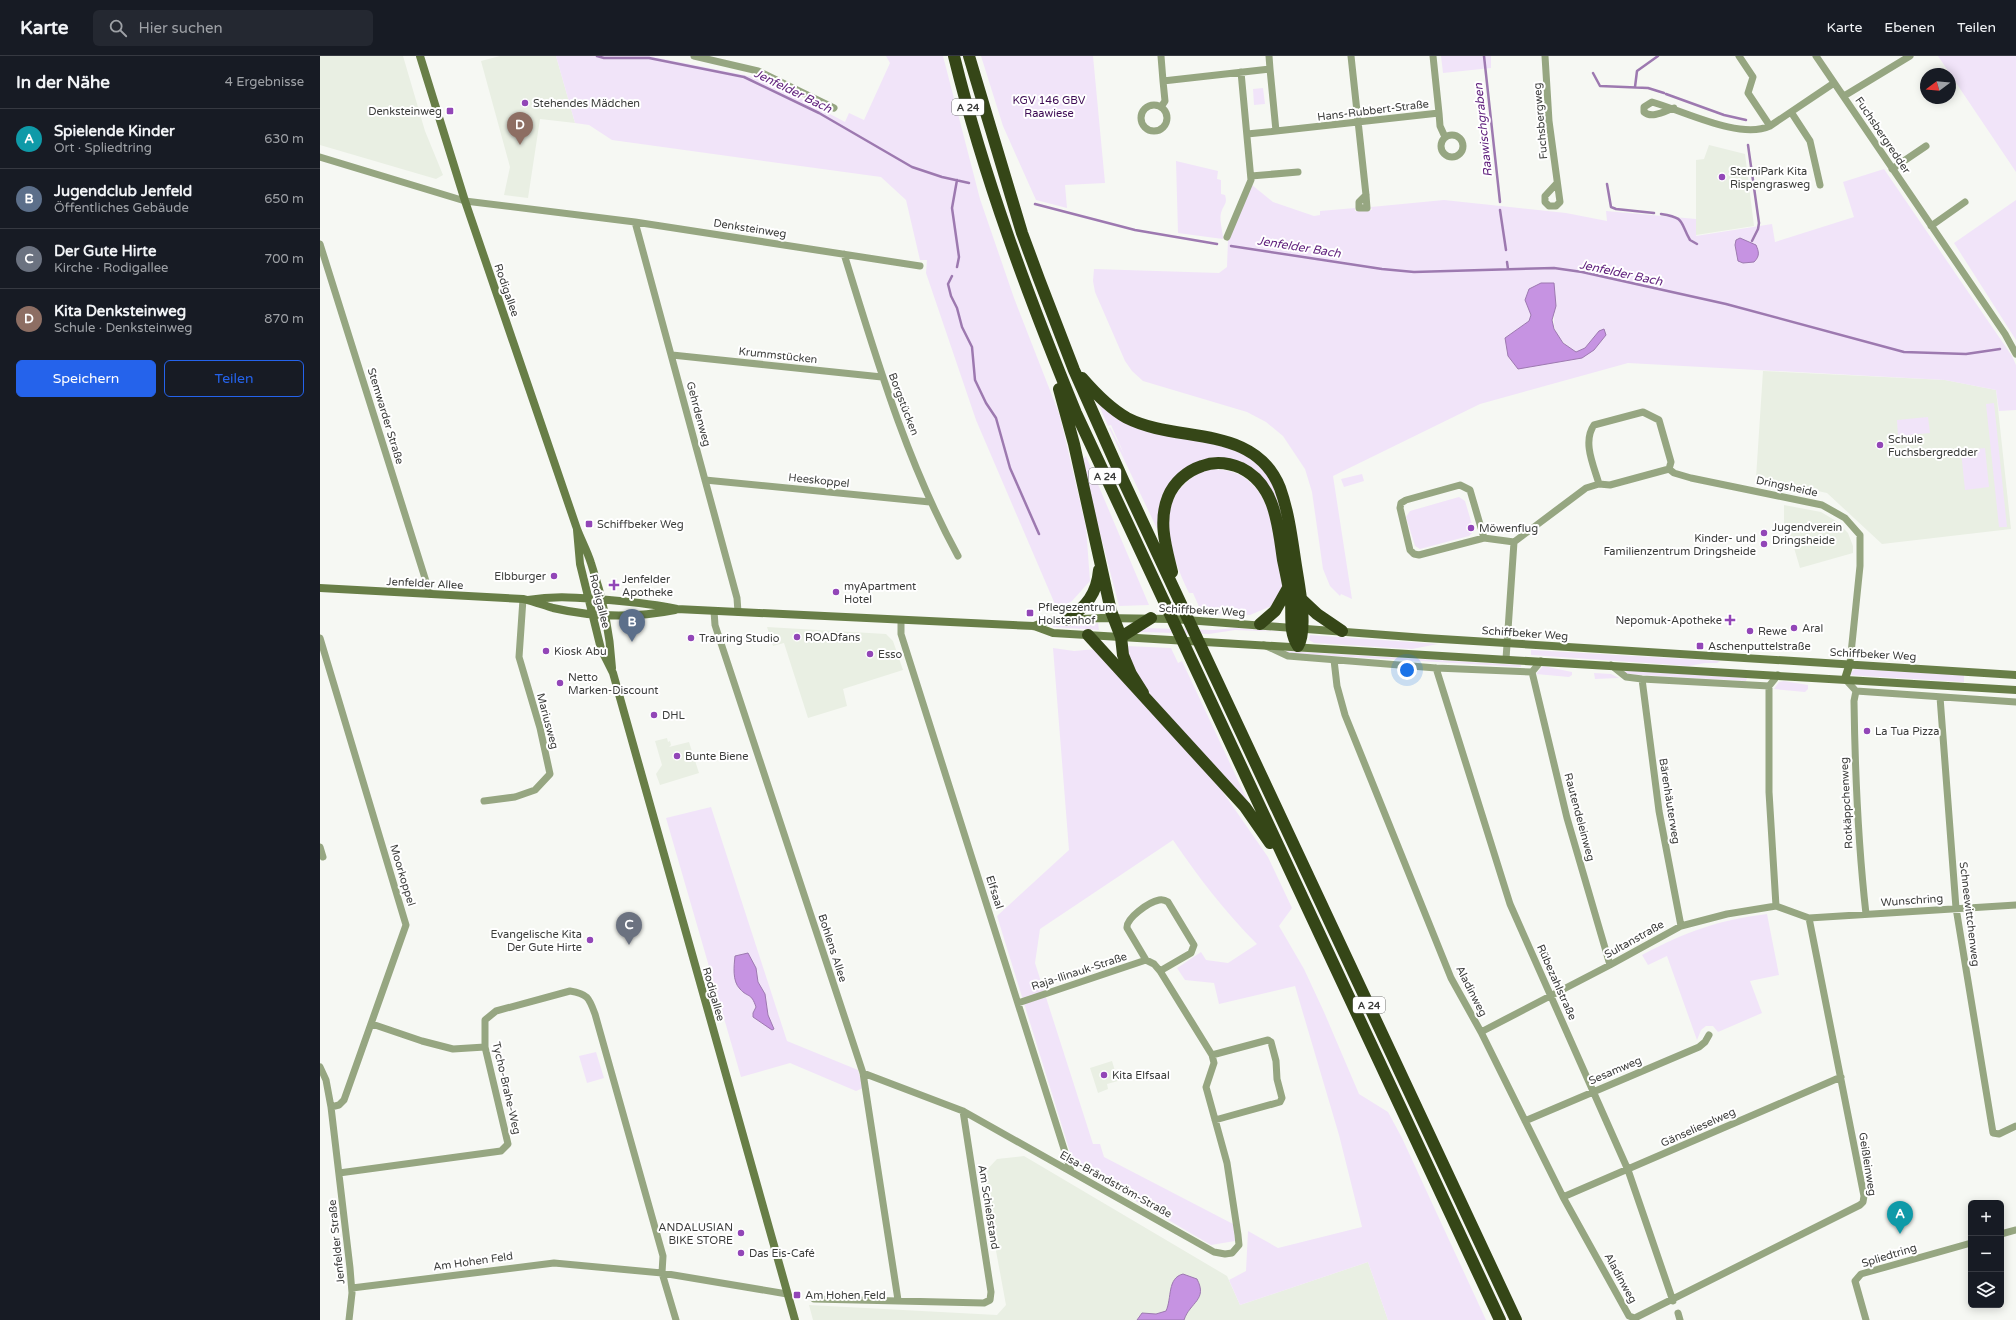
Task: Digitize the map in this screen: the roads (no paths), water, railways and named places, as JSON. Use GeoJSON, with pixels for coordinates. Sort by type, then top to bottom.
{"type":"FeatureCollection","features":[{"type":"Feature","properties":{"kind":"highway","name":"A 24"},"geometry":{"type":"LineString","coordinates":[[954,56],[991,186],[1025,284],[1076,413],[1500,1320]]}},
{"type":"Feature","properties":{"kind":"highway","name":"A 24"},"geometry":{"type":"LineString","coordinates":[[969,56],[1022,233],[1074,370],[1203,652],[1516,1320]]}},
{"type":"Feature","properties":{"kind":"highway"},"geometry":{"type":"LineString","coordinates":[[1048,343],[1074,444],[1113,618],[1121,636],[1121,649],[1126,663],[1143,693]]}},
{"type":"Feature","properties":{"kind":"highway"},"geometry":{"type":"LineString","coordinates":[[1074,370],[1101,399],[1127,417],[1151,427],[1227,441],[1253,454],[1265,464],[1280,488],[1287,516],[1301,599],[1294,638],[1298,646]]}},
{"type":"Feature","properties":{"kind":"highway"},"geometry":{"type":"LineString","coordinates":[[1181,604],[1165,541],[1163,526],[1164,509],[1172,489],[1181,478],[1197,467],[1213,463],[1229,464],[1244,470],[1264,489],[1274,508],[1296,627]]}},
{"type":"Feature","properties":{"kind":"highway"},"geometry":{"type":"LineString","coordinates":[[1068,620],[1087,604],[1092,597],[1098,580],[1099,558]]}},
{"type":"Feature","properties":{"kind":"highway"},"geometry":{"type":"LineString","coordinates":[[1260,624],[1275,611],[1288,588]]}},
{"type":"Feature","properties":{"kind":"highway"},"geometry":{"type":"LineString","coordinates":[[1301,599],[1326,622],[1342,631]]}},
{"type":"Feature","properties":{"kind":"highway"},"geometry":{"type":"LineString","coordinates":[[1121,636],[1151,618]]}},
{"type":"Feature","properties":{"kind":"highway"},"geometry":{"type":"LineString","coordinates":[[1088,635],[1143,693],[1245,807],[1288,868]]}},
{"type":"Feature","properties":{"kind":"main road","name":"Rodigallee"},"geometry":{"type":"LineString","coordinates":[[420,56],[465,201],[577,530],[589,557],[606,615],[610,636],[613,673]]}},
{"type":"Feature","properties":{"kind":"main road","name":"Rodigallee"},"geometry":{"type":"LineString","coordinates":[[577,530],[579,558],[601,649],[613,673],[795,1320]]}},
{"type":"Feature","properties":{"kind":"main road","name":"Jenfelder Allee"},"geometry":{"type":"LineString","coordinates":[[320,588],[526,600],[553,596],[589,598]]}},
{"type":"Feature","properties":{"kind":"main road","name":"Schiffbeker Weg"},"geometry":{"type":"LineString","coordinates":[[589,598],[651,603],[676,609],[1034,626],[1053,633],[1298,646],[2016,690]]}},
{"type":"Feature","properties":{"kind":"main road","name":"Jenfelder Allee"},"geometry":{"type":"LineString","coordinates":[[526,600],[553,608],[592,613]]}},
{"type":"Feature","properties":{"kind":"main road","name":"Schiffbeker Weg"},"geometry":{"type":"LineString","coordinates":[[592,613],[606,615],[650,615],[676,609]]}},
{"type":"Feature","properties":{"kind":"main road","name":"Schiffbeker Weg"},"geometry":{"type":"LineString","coordinates":[[1034,626],[1047,622],[1068,620],[1151,618],[1260,624],[1507,643],[1850,663],[2016,675]]}},
{"type":"Feature","properties":{"kind":"main road"},"geometry":{"type":"LineString","coordinates":[[1716,671],[1731,657]]}},
{"type":"Feature","properties":{"kind":"main road"},"geometry":{"type":"LineString","coordinates":[[1845,679],[1850,663]]}},
{"type":"Feature","properties":{"kind":"street"},"geometry":{"type":"LineString","coordinates":[[694,56],[758,71],[834,108]]}},
{"type":"Feature","properties":{"kind":"street"},"geometry":{"type":"LineString","coordinates":[[1160,56],[1165,101],[1162,107]]}},
{"type":"Feature","properties":{"kind":"street"},"geometry":{"type":"LineString","coordinates":[[1269,56],[1276,132]]}},
{"type":"Feature","properties":{"kind":"street"},"geometry":{"type":"LineString","coordinates":[[1351,56],[1366,195]]}},
{"type":"Feature","properties":{"kind":"street","name":"Hans-Rubbert-Straße"},"geometry":{"type":"LineString","coordinates":[[1247,134],[1439,113],[1433,56]]}},
{"type":"Feature","properties":{"kind":"street","name":"Fuchsbergweg"},"geometry":{"type":"LineString","coordinates":[[1545,56],[1549,122],[1557,183]]}},
{"type":"Feature","properties":{"kind":"street"},"geometry":{"type":"LineString","coordinates":[[1739,56],[1753,77],[1748,93],[1770,126]]}},
{"type":"Feature","properties":{"kind":"street","name":"Fuchsbergredder"},"geometry":{"type":"LineString","coordinates":[[1816,56],[2005,334],[2016,354]]}},
{"type":"Feature","properties":{"kind":"street"},"geometry":{"type":"LineString","coordinates":[[1844,96],[1910,56]]}},
{"type":"Feature","properties":{"kind":"street"},"geometry":{"type":"LineString","coordinates":[[1163,81],[1270,70]]}},
{"type":"Feature","properties":{"kind":"street"},"geometry":{"type":"LineString","coordinates":[[1226,238],[1249,186],[1251,176],[1241,72]]}},
{"type":"Feature","properties":{"kind":"street"},"geometry":{"type":"LineString","coordinates":[[1674,108],[1733,129],[1758,130],[1770,126],[1834,82]]}},
{"type":"Feature","properties":{"kind":"street"},"geometry":{"type":"LineString","coordinates":[[1791,112],[1810,141],[1820,185]]}},
{"type":"Feature","properties":{"kind":"street"},"geometry":{"type":"LineString","coordinates":[[1439,113],[1440,126],[1445,137]]}},
{"type":"Feature","properties":{"kind":"street"},"geometry":{"type":"LineString","coordinates":[[1892,169],[1926,146]]}},
{"type":"Feature","properties":{"kind":"street","name":"Denksteinweg"},"geometry":{"type":"LineString","coordinates":[[320,157],[465,201],[635,222],[920,266]]}},
{"type":"Feature","properties":{"kind":"street"},"geometry":{"type":"LineString","coordinates":[[1251,176],[1298,172]]}},
{"type":"Feature","properties":{"kind":"street"},"geometry":{"type":"LineString","coordinates":[[1931,226],[1965,202]]}},
{"type":"Feature","properties":{"kind":"street","name":"Gehrdenweg"},"geometry":{"type":"LineString","coordinates":[[635,222],[737,598],[738,612]]}},
{"type":"Feature","properties":{"kind":"street","name":"Stemwarder Straße"},"geometry":{"type":"LineString","coordinates":[[320,244],[430,594]]}},
{"type":"Feature","properties":{"kind":"street","name":"Borgstücken"},"geometry":{"type":"LineString","coordinates":[[844,254],[882,377],[930,502],[958,556]]}},
{"type":"Feature","properties":{"kind":"street","name":"Krummstücken"},"geometry":{"type":"LineString","coordinates":[[672,355],[882,377]]}},
{"type":"Feature","properties":{"kind":"street"},"geometry":{"type":"LineString","coordinates":[[1484,538],[1470,490],[1466,486],[1460,485],[1406,500],[1402,503],[1400,508],[1410,550],[1414,554],[1419,555],[1484,538],[1514,542],[1586,488],[1599,484],[1610,485],[1669,469],[1671,462],[1659,420],[1643,412],[1594,426],[1589,432],[1588,442],[1599,484]]}},
{"type":"Feature","properties":{"kind":"street","name":"Dringsheide"},"geometry":{"type":"LineString","coordinates":[[1669,469],[1674,473],[1691,478],[1822,505],[1845,518],[1860,535],[1860,566],[1850,663]]}},
{"type":"Feature","properties":{"kind":"street","name":"Heeskoppel"},"geometry":{"type":"LineString","coordinates":[[705,480],[930,502]]}},
{"type":"Feature","properties":{"kind":"street"},"geometry":{"type":"LineString","coordinates":[[1506,659],[1514,542]]}},
{"type":"Feature","properties":{"kind":"street","name":"Mariusweg"},"geometry":{"type":"LineString","coordinates":[[484,800],[515,797],[535,790],[550,774],[540,728],[519,657],[526,600]]}},
{"type":"Feature","properties":{"kind":"street","name":"Bohlens Allee"},"geometry":{"type":"LineString","coordinates":[[714,611],[715,626],[863,1073],[898,1300]]}},
{"type":"Feature","properties":{"kind":"street","name":"Elfsaal"},"geometry":{"type":"LineString","coordinates":[[901,620],[901,634],[1071,1171]]}},
{"type":"Feature","properties":{"kind":"street","name":"Moorkoppel"},"geometry":{"type":"LineString","coordinates":[[320,638],[406,925],[344,1100],[340,1106],[331,1107]]}},
{"type":"Feature","properties":{"kind":"street","name":"Schiffbeker Weg"},"geometry":{"type":"LineString","coordinates":[[1262,644],[1288,656],[1436,668],[1532,672]]}},
{"type":"Feature","properties":{"kind":"street","name":"Aladinweg"},"geometry":{"type":"LineString","coordinates":[[1334,660],[1337,686],[1345,715],[1452,978],[1481,1032],[1563,1197],[1629,1316]]}},
{"type":"Feature","properties":{"kind":"street"},"geometry":{"type":"LineString","coordinates":[[1532,672],[1541,661]]}},
{"type":"Feature","properties":{"kind":"street"},"geometry":{"type":"LineString","coordinates":[[1611,665],[1626,677],[1769,686]]}},
{"type":"Feature","properties":{"kind":"street","name":"Rübezahlstraße"},"geometry":{"type":"LineString","coordinates":[[1436,668],[1503,886],[1628,1170],[1673,1301]]}},
{"type":"Feature","properties":{"kind":"street","name":"Rautendeleinweg"},"geometry":{"type":"LineString","coordinates":[[1532,672],[1567,818],[1610,965]]}},
{"type":"Feature","properties":{"kind":"street"},"geometry":{"type":"LineString","coordinates":[[1776,906],[1769,792],[1769,686],[1778,675]]}},
{"type":"Feature","properties":{"kind":"street","name":"Bärenhäuterweg"},"geometry":{"type":"LineString","coordinates":[[1642,679],[1659,811],[1681,926]]}},
{"type":"Feature","properties":{"kind":"street"},"geometry":{"type":"LineString","coordinates":[[1845,679],[1856,691],[2016,702]]}},
{"type":"Feature","properties":{"kind":"street","name":"Rotkäppchenweg"},"geometry":{"type":"LineString","coordinates":[[1856,691],[1856,777],[1860,854],[1866,914]]}},
{"type":"Feature","properties":{"kind":"street","name":"Schneewittchenweg"},"geometry":{"type":"LineString","coordinates":[[1940,697],[1956,908],[1993,1133],[1999,1134],[2016,1126]]}},
{"type":"Feature","properties":{"kind":"street"},"geometry":{"type":"LineString","coordinates":[[320,847],[323,857]]}},
{"type":"Feature","properties":{"kind":"street","name":"Raja-Ilinauk-Straße"},"geometry":{"type":"LineString","coordinates":[[1160,971],[1191,953],[1194,945],[1168,902],[1163,899],[1157,900],[1130,918],[1126,923],[1127,928],[1146,960],[1154,964],[1160,971],[1212,1056]]}},
{"type":"Feature","properties":{"kind":"street","name":"Wunschring"},"geometry":{"type":"LineString","coordinates":[[1809,918],[2016,905]]}},
{"type":"Feature","properties":{"kind":"street","name":"Sultanstraße"},"geometry":{"type":"LineString","coordinates":[[1481,1032],[1610,965],[1681,926],[1727,914],[1776,906],[1809,918]]}},
{"type":"Feature","properties":{"kind":"street","name":"Geißleinweg"},"geometry":{"type":"LineString","coordinates":[[1629,1316],[1635,1318],[1673,1301],[1860,1205],[1863,1202],[1864,1196],[1809,918]]}},
{"type":"Feature","properties":{"kind":"street","name":"Raja-Ilinauk-Straße"},"geometry":{"type":"LineString","coordinates":[[1018,1003],[1146,960]]}},
{"type":"Feature","properties":{"kind":"street","name":"Tycho-Brahe-Weg"},"geometry":{"type":"LineString","coordinates":[[339,1173],[501,1151],[508,1144],[485,1047],[485,1020],[496,1011],[570,991],[581,993],[589,998],[595,1014],[663,1256],[662,1272]]}},
{"type":"Feature","properties":{"kind":"street"},"geometry":{"type":"LineString","coordinates":[[372,1024],[422,1041],[453,1049],[485,1047]]}},
{"type":"Feature","properties":{"kind":"street","name":"Sesamweg"},"geometry":{"type":"LineString","coordinates":[[1526,1121],[1699,1046],[1705,1042],[1709,1035]]}},
{"type":"Feature","properties":{"kind":"street"},"geometry":{"type":"LineString","coordinates":[[1268,1040],[1271,1042],[1276,1061],[1276,1079],[1282,1098],[1280,1102],[1215,1120],[1206,1087],[1214,1063],[1212,1056],[1268,1040]]}},
{"type":"Feature","properties":{"kind":"street","name":"Jenfelder Straße"},"geometry":{"type":"LineString","coordinates":[[320,1067],[326,1080],[331,1107],[339,1173],[352,1288],[349,1320]]}},
{"type":"Feature","properties":{"kind":"street","name":"Elsa-Brändström-Straße"},"geometry":{"type":"LineString","coordinates":[[863,1073],[963,1111],[1214,1252],[1225,1254],[1232,1253],[1239,1245],[1227,1164],[1215,1120]]}},
{"type":"Feature","properties":{"kind":"street","name":"Gänselieselweg"},"geometry":{"type":"LineString","coordinates":[[1563,1197],[1841,1077]]}},
{"type":"Feature","properties":{"kind":"street","name":"Am Schießstand"},"geometry":{"type":"LineString","coordinates":[[898,1300],[984,1302],[990,1300],[991,1292],[963,1111]]}},
{"type":"Feature","properties":{"kind":"street"},"geometry":{"type":"LineString","coordinates":[[2004,1233],[2016,1230]]}},
{"type":"Feature","properties":{"kind":"street","name":"Spliedtring"},"geometry":{"type":"LineString","coordinates":[[1866,1320],[1855,1281],[1861,1274],[1968,1244]]}},
{"type":"Feature","properties":{"kind":"street","name":"Am Hohen Feld"},"geometry":{"type":"LineString","coordinates":[[352,1288],[554,1263],[662,1272],[788,1294]]}},
{"type":"Feature","properties":{"kind":"street"},"geometry":{"type":"LineString","coordinates":[[662,1272],[676,1320]]}},
{"type":"Feature","properties":{"kind":"street"},"geometry":{"type":"LineString","coordinates":[[814,1299],[898,1300]]}},
{"type":"Feature","properties":{"kind":"waterway","name":"Jenfelder Bach"},"geometry":{"type":"LineString","coordinates":[[597,56],[604,58],[649,58],[744,77],[819,113],[912,167],[942,177],[969,183]]}},
{"type":"Feature","properties":{"kind":"waterway","name":"Raawischgraben"},"geometry":{"type":"LineString","coordinates":[[1484,56],[1500,202]]}},
{"type":"Feature","properties":{"kind":"waterway"},"geometry":{"type":"LineString","coordinates":[[1635,87],[1637,71],[1658,56]]}},
{"type":"Feature","properties":{"kind":"waterway"},"geometry":{"type":"LineString","coordinates":[[1593,73],[1600,86],[1648,88],[1664,93]]}},
{"type":"Feature","properties":{"kind":"waterway"},"geometry":{"type":"LineString","coordinates":[[1666,94],[1724,115],[1746,120]]}},
{"type":"Feature","properties":{"kind":"waterway"},"geometry":{"type":"LineString","coordinates":[[1748,145],[1759,223],[1758,229],[1752,241]]}},
{"type":"Feature","properties":{"kind":"waterway"},"geometry":{"type":"LineString","coordinates":[[957,180],[952,208],[959,257],[957,267]]}},
{"type":"Feature","properties":{"kind":"waterway"},"geometry":{"type":"LineString","coordinates":[[1607,184],[1611,207],[1616,209],[1654,213]]}},
{"type":"Feature","properties":{"kind":"waterway","name":"Jenfelder Bach"},"geometry":{"type":"LineString","coordinates":[[1035,204],[1135,230],[1217,244]]}},
{"type":"Feature","properties":{"kind":"waterway","name":"Raawischgraben"},"geometry":{"type":"LineString","coordinates":[[1500,210],[1506,250]]}},
{"type":"Feature","properties":{"kind":"waterway"},"geometry":{"type":"LineString","coordinates":[[1661,214],[1675,217],[1681,221],[1690,240],[1697,244]]}},
{"type":"Feature","properties":{"kind":"waterway","name":"Jenfelder Bach"},"geometry":{"type":"LineString","coordinates":[[1231,246],[1382,269],[1414,272],[1554,268],[1582,272],[1726,304],[1904,352],[1966,354],[2000,349]]}},
{"type":"Feature","properties":{"kind":"waterway","name":"Jenfelder Bach"},"geometry":{"type":"LineString","coordinates":[[1507,262],[1508,269]]}},
{"type":"Feature","properties":{"kind":"waterway"},"geometry":{"type":"LineString","coordinates":[[952,276],[948,284],[962,327],[972,347],[975,380],[986,403],[996,418],[1010,468],[1039,534]]}},
{"type":"Feature","properties":{"kind":"place","name":"Stehendes Mädchen"},"geometry":{"type":"Point","coordinates":[525,103]}},
{"type":"Feature","properties":{"kind":"place","name":"Denksteinweg"},"geometry":{"type":"Point","coordinates":[450,111]}},
{"type":"Feature","properties":{"kind":"place","name":"Kita Denksteinweg"},"geometry":{"type":"Point","coordinates":[520,145]}},
{"type":"Feature","properties":{"kind":"place","name":"SterniPark Kita Rispengrasweg"},"geometry":{"type":"Point","coordinates":[1722,177]}},
{"type":"Feature","properties":{"kind":"place","name":"Schule Fuchsbergredder"},"geometry":{"type":"Point","coordinates":[1880,445]}},
{"type":"Feature","properties":{"kind":"place","name":"Schiffbeker Weg"},"geometry":{"type":"Point","coordinates":[589,524]}},
{"type":"Feature","properties":{"kind":"place","name":"Möwenflug"},"geometry":{"type":"Point","coordinates":[1471,528]}},
{"type":"Feature","properties":{"kind":"place","name":"Jugendverein Dringsheide"},"geometry":{"type":"Point","coordinates":[1764,533]}},
{"type":"Feature","properties":{"kind":"place","name":"Kinder- und Familienzentrum Dringsheide"},"geometry":{"type":"Point","coordinates":[1764,544]}},
{"type":"Feature","properties":{"kind":"place","name":"Elbburger"},"geometry":{"type":"Point","coordinates":[554,576]}},
{"type":"Feature","properties":{"kind":"place","name":"Jenfelder Apotheke"},"geometry":{"type":"Point","coordinates":[614,585]}},
{"type":"Feature","properties":{"kind":"place","name":"myApartment Hotel"},"geometry":{"type":"Point","coordinates":[836,592]}},
{"type":"Feature","properties":{"kind":"place","name":"Pflegezentrum Holstenhof"},"geometry":{"type":"Point","coordinates":[1030,613]}},
{"type":"Feature","properties":{"kind":"place","name":"Nepomuk-Apotheke"},"geometry":{"type":"Point","coordinates":[1730,620]}},
{"type":"Feature","properties":{"kind":"place","name":"Aral"},"geometry":{"type":"Point","coordinates":[1794,628]}},
{"type":"Feature","properties":{"kind":"place","name":"Rewe"},"geometry":{"type":"Point","coordinates":[1750,631]}},
{"type":"Feature","properties":{"kind":"place","name":"ROADfans"},"geometry":{"type":"Point","coordinates":[797,637]}},
{"type":"Feature","properties":{"kind":"place","name":"Trauring Studio"},"geometry":{"type":"Point","coordinates":[691,638]}},
{"type":"Feature","properties":{"kind":"place","name":"Jugendclub Jenfeld"},"geometry":{"type":"Point","coordinates":[632,642]}},
{"type":"Feature","properties":{"kind":"place","name":"Aschenputtelstraße"},"geometry":{"type":"Point","coordinates":[1700,646]}},
{"type":"Feature","properties":{"kind":"place","name":"Kiosk Abu"},"geometry":{"type":"Point","coordinates":[546,651]}},
{"type":"Feature","properties":{"kind":"place","name":"Esso"},"geometry":{"type":"Point","coordinates":[870,654]}},
{"type":"Feature","properties":{"kind":"place","name":"Netto Marken-Discount"},"geometry":{"type":"Point","coordinates":[560,683]}},
{"type":"Feature","properties":{"kind":"place","name":"DHL"},"geometry":{"type":"Point","coordinates":[654,715]}},
{"type":"Feature","properties":{"kind":"place","name":"La Tua Pizza"},"geometry":{"type":"Point","coordinates":[1867,731]}},
{"type":"Feature","properties":{"kind":"place","name":"Bunte Biene"},"geometry":{"type":"Point","coordinates":[677,756]}},
{"type":"Feature","properties":{"kind":"place","name":"Evangelische Kita Der Gute Hirte"},"geometry":{"type":"Point","coordinates":[590,940]}},
{"type":"Feature","properties":{"kind":"place","name":"Der Gute Hirte"},"geometry":{"type":"Point","coordinates":[629,945]}},
{"type":"Feature","properties":{"kind":"place","name":"Kita Elfsaal"},"geometry":{"type":"Point","coordinates":[1104,1075]}},
{"type":"Feature","properties":{"kind":"place","name":"ANDALUSIAN BIKE STORE"},"geometry":{"type":"Point","coordinates":[741,1233]}},
{"type":"Feature","properties":{"kind":"place","name":"Spielende Kinder"},"geometry":{"type":"Point","coordinates":[1900,1234]}},
{"type":"Feature","properties":{"kind":"place","name":"Das Eis-Café"},"geometry":{"type":"Point","coordinates":[741,1253]}},
{"type":"Feature","properties":{"kind":"place","name":"Am Hohen Feld"},"geometry":{"type":"Point","coordinates":[797,1295]}},
{"type":"Feature","properties":{"kind":"park label","name":"KGV 146 GBV Raawiese"},"geometry":{"type":"Point","coordinates":[1049,106]}}]}
